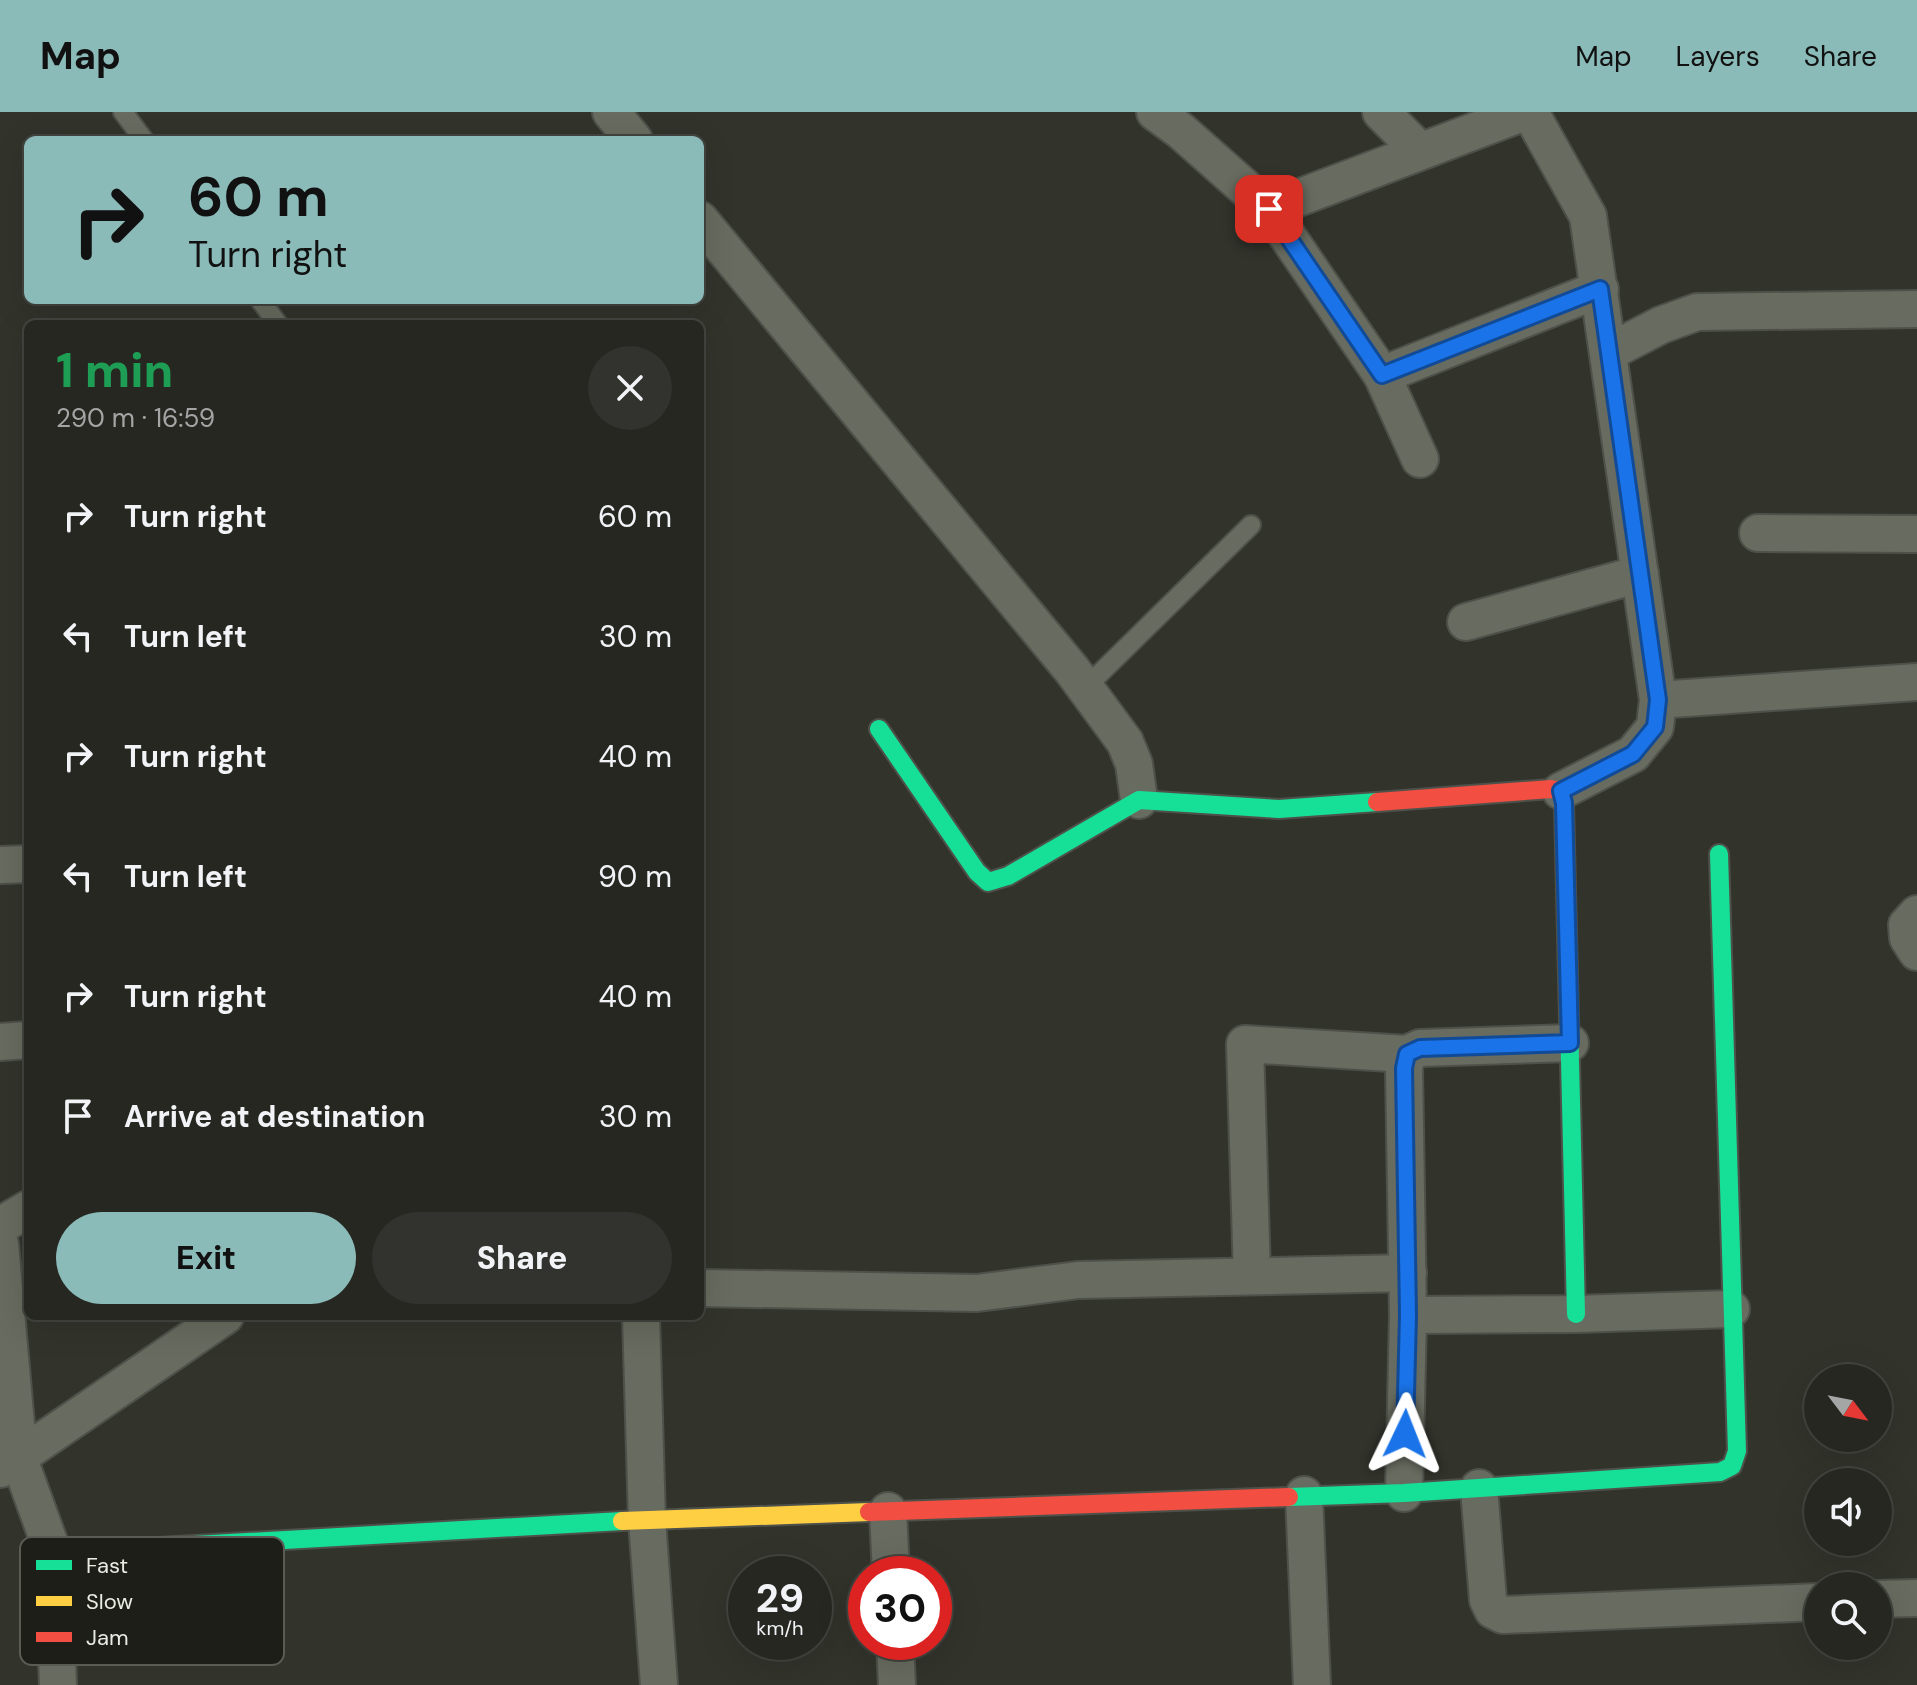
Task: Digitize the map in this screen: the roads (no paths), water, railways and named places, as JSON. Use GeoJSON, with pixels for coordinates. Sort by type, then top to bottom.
{"type":"FeatureCollection","features":[{"type":"Feature","properties":{"kind":"street"},"geometry":{"type":"LineString","coordinates":[[611,112],[631,136]]}},
{"type":"Feature","properties":{"kind":"street"},"geometry":{"type":"LineString","coordinates":[[1155,112],[1269,209],[1382,375],[1420,459]]}},
{"type":"Feature","properties":{"kind":"street"},"geometry":{"type":"LineString","coordinates":[[1381,112],[1419,150]]}},
{"type":"Feature","properties":{"kind":"street"},"geometry":{"type":"LineString","coordinates":[[879,729],[977,872],[988,882],[1008,876],[1139,800],[1279,809],[1551,789],[1561,791],[1633,754],[1655,727],[1658,700],[1588,216],[1528,112],[1419,150],[1269,209]]}},
{"type":"Feature","properties":{"kind":"street"},"geometry":{"type":"LineString","coordinates":[[704,225],[1085,688],[1125,742],[1134,764],[1139,800]]}},
{"type":"Feature","properties":{"kind":"street"},"geometry":{"type":"LineString","coordinates":[[1382,375],[1600,289]]}},
{"type":"Feature","properties":{"kind":"street"},"geometry":{"type":"LineString","coordinates":[[1609,352],[1661,325],[1697,312],[1917,309]]}},
{"type":"Feature","properties":{"kind":"street"},"geometry":{"type":"LineString","coordinates":[[1758,533],[1917,534]]}},
{"type":"Feature","properties":{"kind":"street"},"geometry":{"type":"LineString","coordinates":[[1466,622],[1640,574]]}},
{"type":"Feature","properties":{"kind":"street"},"geometry":{"type":"LineString","coordinates":[[1658,700],[1917,682]]}},
{"type":"Feature","properties":{"kind":"street"},"geometry":{"type":"LineString","coordinates":[[1561,791],[1564,803],[1576,1314]]}},
{"type":"Feature","properties":{"kind":"street"},"geometry":{"type":"LineString","coordinates":[[223,1537],[1404,1493],[1720,1472],[1732,1466],[1737,1451],[1719,854]]}},
{"type":"Feature","properties":{"kind":"street"},"geometry":{"type":"LineString","coordinates":[[0,865],[24,864]]}},
{"type":"Feature","properties":{"kind":"street"},"geometry":{"type":"LineString","coordinates":[[1917,914],[1907,925],[1908,938],[1917,952]]}},
{"type":"Feature","properties":{"kind":"street"},"geometry":{"type":"LineString","coordinates":[[0,1042],[24,1040]]}},
{"type":"Feature","properties":{"kind":"street"},"geometry":{"type":"LineString","coordinates":[[1252,1276],[1245,1044],[1407,1054],[1420,1048],[1570,1043]]}},
{"type":"Feature","properties":{"kind":"street"},"geometry":{"type":"LineString","coordinates":[[1404,1493],[1408,1273],[1404,1068],[1407,1054]]}},
{"type":"Feature","properties":{"kind":"street"},"geometry":{"type":"LineString","coordinates":[[0,1226],[24,1211]]}},
{"type":"Feature","properties":{"kind":"street"},"geometry":{"type":"LineString","coordinates":[[0,1244],[15,1469],[46,1537]]}},
{"type":"Feature","properties":{"kind":"street"},"geometry":{"type":"LineString","coordinates":[[704,1288],[977,1293],[1078,1280],[1408,1273]]}},
{"type":"Feature","properties":{"kind":"street"},"geometry":{"type":"LineString","coordinates":[[1408,1315],[1731,1309]]}},
{"type":"Feature","properties":{"kind":"street"},"geometry":{"type":"LineString","coordinates":[[15,1469],[220,1320]]}},
{"type":"Feature","properties":{"kind":"street"},"geometry":{"type":"LineString","coordinates":[[641,1320],[647,1520],[659,1685]]}},
{"type":"Feature","properties":{"kind":"street"},"geometry":{"type":"LineString","coordinates":[[1479,1488],[1488,1600],[1493,1610],[1503,1615],[1804,1603]]}},
{"type":"Feature","properties":{"kind":"street"},"geometry":{"type":"LineString","coordinates":[[1304,1495],[1312,1685]]}},
{"type":"Feature","properties":{"kind":"street"},"geometry":{"type":"LineString","coordinates":[[888,1511],[890,1556]]}},
{"type":"Feature","properties":{"kind":"street"},"geometry":{"type":"LineString","coordinates":[[1892,1599],[1917,1598]]}},
{"type":"Feature","properties":{"kind":"street"},"geometry":{"type":"LineString","coordinates":[[896,1660],[897,1685]]}},
{"type":"Feature","properties":{"kind":"street"},"geometry":{"type":"LineString","coordinates":[[57,1665],[58,1685]]}},
{"type":"Feature","properties":{"kind":"lane"},"geometry":{"type":"LineString","coordinates":[[123,112],[141,136]]}},
{"type":"Feature","properties":{"kind":"lane"},"geometry":{"type":"LineString","coordinates":[[1085,688],[1251,525]]}}]}
